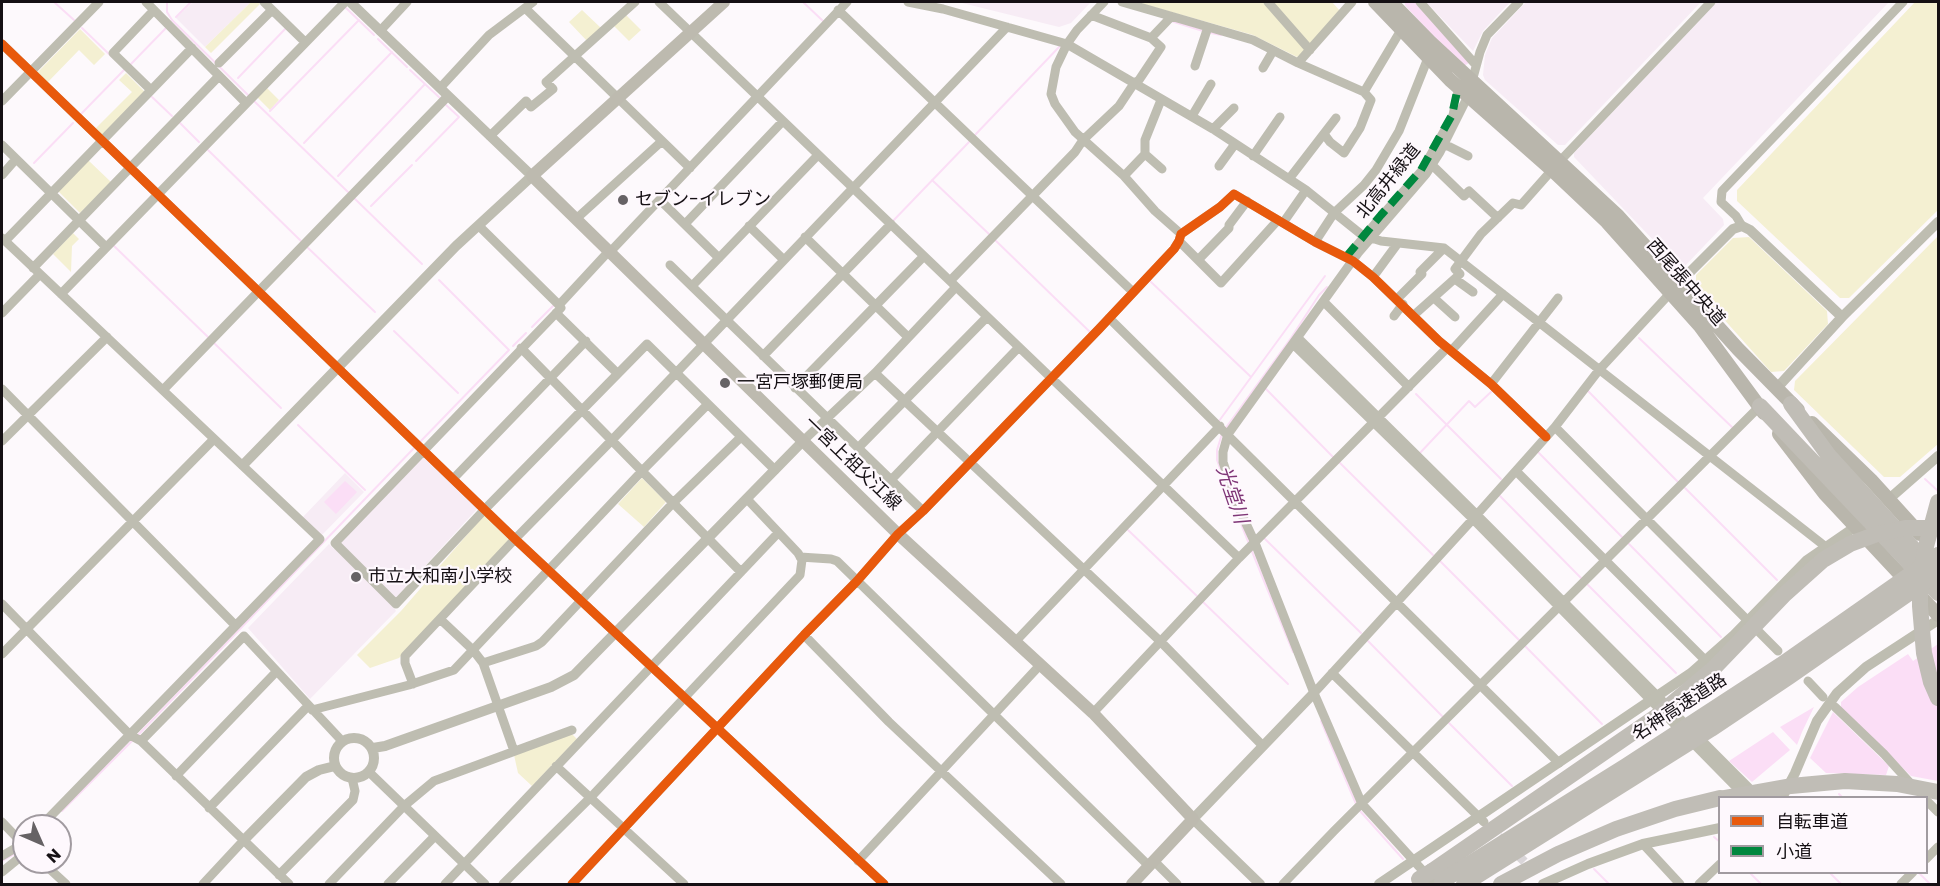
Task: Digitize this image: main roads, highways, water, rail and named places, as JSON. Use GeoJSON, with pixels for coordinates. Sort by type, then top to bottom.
{"type":"FeatureCollection","features":[{"type":"Feature","properties":{"kind":"highway"},"geometry":{"type":"LineString","coordinates":[[1791,404],[1829,456],[1938,575]]}},
{"type":"Feature","properties":{"kind":"highway"},"geometry":{"type":"LineString","coordinates":[[1760,406],[1938,593]]}},
{"type":"Feature","properties":{"kind":"highway"},"geometry":{"type":"LineString","coordinates":[[1938,502],[1925,550],[1920,606],[1923,653],[1938,698]]}},
{"type":"Feature","properties":{"kind":"highway"},"geometry":{"type":"LineString","coordinates":[[1427,881],[1657,716],[1714,668],[1785,594],[1823,560],[1850,544],[1877,534],[1905,528],[1938,528]]}},
{"type":"Feature","properties":{"kind":"highway","name":"名神高速道路"},"geometry":{"type":"LineString","coordinates":[[1427,881],[1565,804],[1781,665],[1938,555]]}},
{"type":"Feature","properties":{"kind":"highway","name":"名神高速道路"},"geometry":{"type":"LineString","coordinates":[[1464,885],[1711,729],[1938,575]]}},
{"type":"Feature","properties":{"kind":"highway"},"geometry":{"type":"LineString","coordinates":[[1735,796],[1791,786],[1845,781],[1897,784],[1928,796]]}},
{"type":"Feature","properties":{"kind":"highway"},"geometry":{"type":"LineString","coordinates":[[1501,885],[1588,840],[1645,819],[1718,799]]}},
{"type":"Feature","properties":{"kind":"main road","name":"一宮上祖父江線"},"geometry":{"type":"LineString","coordinates":[[724,2],[532,177],[898,534],[1093,713],[1193,819],[1132,885]]}},
{"type":"Feature","properties":{"kind":"main road","name":"西尾張中央道"},"geometry":{"type":"LineString","coordinates":[[1375,2],[1463,92],[1618,216],[1675,287],[1700,326],[1807,472],[1937,619]]}},
{"type":"Feature","properties":{"kind":"main road","name":"西尾張中央道"},"geometry":{"type":"LineString","coordinates":[[1391,2],[1556,165]]}},
{"type":"Feature","properties":{"kind":"main road","name":"西尾張中央道"},"geometry":{"type":"LineString","coordinates":[[1675,287],[1888,499],[1938,555]]}},
{"type":"Feature","properties":{"kind":"waterway"},"geometry":{"type":"LineString","coordinates":[[54,2],[74,20]]}},
{"type":"Feature","properties":{"kind":"waterway"},"geometry":{"type":"LineString","coordinates":[[167,2],[167,12],[172,20],[250,97]]}},
{"type":"Feature","properties":{"kind":"waterway"},"geometry":{"type":"LineString","coordinates":[[176,17],[191,2]]}},
{"type":"Feature","properties":{"kind":"waterway"},"geometry":{"type":"LineString","coordinates":[[803,2],[823,21]]}},
{"type":"Feature","properties":{"kind":"waterway","name":"光堂川"},"geometry":{"type":"LineString","coordinates":[[1412,2],[1463,58]]}},
{"type":"Feature","properties":{"kind":"waterway"},"geometry":{"type":"LineString","coordinates":[[345,7],[374,35]]}},
{"type":"Feature","properties":{"kind":"waterway"},"geometry":{"type":"LineString","coordinates":[[270,111],[359,20]]}},
{"type":"Feature","properties":{"kind":"waterway"},"geometry":{"type":"LineString","coordinates":[[1171,21],[1203,31]]}},
{"type":"Feature","properties":{"kind":"waterway"},"geometry":{"type":"LineString","coordinates":[[82,28],[110,55]]}},
{"type":"Feature","properties":{"kind":"waterway"},"geometry":{"type":"LineString","coordinates":[[131,64],[166,28]]}},
{"type":"Feature","properties":{"kind":"waterway"},"geometry":{"type":"LineString","coordinates":[[238,78],[286,28]]}},
{"type":"Feature","properties":{"kind":"waterway"},"geometry":{"type":"LineString","coordinates":[[1211,33],[1221,35]]}},
{"type":"Feature","properties":{"kind":"waterway"},"geometry":{"type":"LineString","coordinates":[[378,39],[407,67]]}},
{"type":"Feature","properties":{"kind":"waterway"},"geometry":{"type":"LineString","coordinates":[[975,135],[1060,46]]}},
{"type":"Feature","properties":{"kind":"waterway"},"geometry":{"type":"LineString","coordinates":[[304,143],[392,52]]}},
{"type":"Feature","properties":{"kind":"waterway"},"geometry":{"type":"LineString","coordinates":[[81,114],[124,70]]}},
{"type":"Feature","properties":{"kind":"waterway"},"geometry":{"type":"LineString","coordinates":[[410,70],[441,99]]}},
{"type":"Feature","properties":{"kind":"waterway"},"geometry":{"type":"LineString","coordinates":[[338,176],[425,84]]}},
{"type":"Feature","properties":{"kind":"waterway"},"geometry":{"type":"LineString","coordinates":[[152,97],[172,116]]}},
{"type":"Feature","properties":{"kind":"waterway"},"geometry":{"type":"LineString","coordinates":[[254,101],[349,193]]}},
{"type":"Feature","properties":{"kind":"waterway"},"geometry":{"type":"LineString","coordinates":[[416,161],[459,117],[445,104]]}},
{"type":"Feature","properties":{"kind":"waterway"},"geometry":{"type":"LineString","coordinates":[[34,163],[73,123]]}},
{"type":"Feature","properties":{"kind":"waterway"},"geometry":{"type":"LineString","coordinates":[[180,123],[199,142]]}},
{"type":"Feature","properties":{"kind":"waterway"},"geometry":{"type":"LineString","coordinates":[[892,222],[969,142]]}},
{"type":"Feature","properties":{"kind":"waterway"},"geometry":{"type":"LineString","coordinates":[[208,150],[302,242]]}},
{"type":"Feature","properties":{"kind":"waterway"},"geometry":{"type":"LineString","coordinates":[[371,206],[412,165]]}},
{"type":"Feature","properties":{"kind":"waterway"},"geometry":{"type":"LineString","coordinates":[[932,180],[990,235]]}},
{"type":"Feature","properties":{"kind":"waterway"},"geometry":{"type":"LineString","coordinates":[[353,197],[422,264]]}},
{"type":"Feature","properties":{"kind":"waterway"},"geometry":{"type":"LineString","coordinates":[[994,239],[1089,333]]}},
{"type":"Feature","properties":{"kind":"waterway"},"geometry":{"type":"LineString","coordinates":[[113,245],[208,337]]}},
{"type":"Feature","properties":{"kind":"waterway"},"geometry":{"type":"LineString","coordinates":[[306,246],[375,312]]}},
{"type":"Feature","properties":{"kind":"waterway"},"geometry":{"type":"LineString","coordinates":[[1219,421],[1325,276]]}},
{"type":"Feature","properties":{"kind":"waterway"},"geometry":{"type":"LineString","coordinates":[[419,443],[509,350],[439,280]]}},
{"type":"Feature","properties":{"kind":"waterway"},"geometry":{"type":"LineString","coordinates":[[1150,281],[1250,376]]}},
{"type":"Feature","properties":{"kind":"waterway","name":"光堂川"},"geometry":{"type":"LineString","coordinates":[[1225,429],[1319,295],[1327,287]]}},
{"type":"Feature","properties":{"kind":"waterway"},"geometry":{"type":"LineString","coordinates":[[532,327],[554,305]]}},
{"type":"Feature","properties":{"kind":"waterway"},"geometry":{"type":"LineString","coordinates":[[394,331],[458,393]]}},
{"type":"Feature","properties":{"kind":"waterway"},"geometry":{"type":"LineString","coordinates":[[513,346],[526,333]]}},
{"type":"Feature","properties":{"kind":"waterway"},"geometry":{"type":"LineString","coordinates":[[1639,338],[1734,429]]}},
{"type":"Feature","properties":{"kind":"waterway"},"geometry":{"type":"LineString","coordinates":[[214,343],[281,408]]}},
{"type":"Feature","properties":{"kind":"waterway"},"geometry":{"type":"LineString","coordinates":[[1265,388],[1334,458]]}},
{"type":"Feature","properties":{"kind":"waterway"},"geometry":{"type":"LineString","coordinates":[[1419,454],[1469,401],[1475,407],[1492,391]]}},
{"type":"Feature","properties":{"kind":"waterway"},"geometry":{"type":"LineString","coordinates":[[1588,391],[1679,483]]}},
{"type":"Feature","properties":{"kind":"waterway"},"geometry":{"type":"LineString","coordinates":[[1416,394],[1501,479]]}},
{"type":"Feature","properties":{"kind":"waterway"},"geometry":{"type":"LineString","coordinates":[[298,425],[365,490]]}},
{"type":"Feature","properties":{"kind":"waterway","name":"光堂川"},"geometry":{"type":"LineString","coordinates":[[1222,434],[1217,450],[1217,460],[1229,494]]}},
{"type":"Feature","properties":{"kind":"waterway"},"geometry":{"type":"LineString","coordinates":[[138,735],[415,447]]}},
{"type":"Feature","properties":{"kind":"waterway"},"geometry":{"type":"LineString","coordinates":[[1538,452],[1624,539]]}},
{"type":"Feature","properties":{"kind":"waterway"},"geometry":{"type":"LineString","coordinates":[[1339,462],[1433,555]]}},
{"type":"Feature","properties":{"kind":"waterway"},"geometry":{"type":"LineString","coordinates":[[1925,479],[1938,491]]}},
{"type":"Feature","properties":{"kind":"waterway"},"geometry":{"type":"LineString","coordinates":[[1685,488],[1777,580]]}},
{"type":"Feature","properties":{"kind":"waterway"},"geometry":{"type":"LineString","coordinates":[[1499,495],[1583,580]]}},
{"type":"Feature","properties":{"kind":"waterway","name":"光堂川"},"geometry":{"type":"LineString","coordinates":[[1239,519],[1249,544]]}},
{"type":"Feature","properties":{"kind":"waterway"},"geometry":{"type":"LineString","coordinates":[[1128,530],[1198,597]]}},
{"type":"Feature","properties":{"kind":"waterway"},"geometry":{"type":"LineString","coordinates":[[1264,538],[1361,633]]}},
{"type":"Feature","properties":{"kind":"waterway"},"geometry":{"type":"LineString","coordinates":[[1628,543],[1721,637]]}},
{"type":"Feature","properties":{"kind":"waterway","name":"光堂川"},"geometry":{"type":"LineString","coordinates":[[1251,549],[1293,652]]}},
{"type":"Feature","properties":{"kind":"waterway"},"geometry":{"type":"LineString","coordinates":[[1440,561],[1521,642]]}},
{"type":"Feature","properties":{"kind":"waterway"},"geometry":{"type":"LineString","coordinates":[[1587,584],[1676,673]]}},
{"type":"Feature","properties":{"kind":"waterway"},"geometry":{"type":"LineString","coordinates":[[1202,601],[1288,684]]}},
{"type":"Feature","properties":{"kind":"waterway"},"geometry":{"type":"LineString","coordinates":[[1368,641],[1444,718]]}},
{"type":"Feature","properties":{"kind":"waterway"},"geometry":{"type":"LineString","coordinates":[[1525,646],[1602,724]]}},
{"type":"Feature","properties":{"kind":"waterway"},"geometry":{"type":"LineString","coordinates":[[1321,721],[1356,804]]}},
{"type":"Feature","properties":{"kind":"waterway"},"geometry":{"type":"LineString","coordinates":[[1448,722],[1512,786]]}},
{"type":"Feature","properties":{"kind":"waterway"},"geometry":{"type":"LineString","coordinates":[[62,811],[132,741]]}},
{"type":"Feature","properties":{"kind":"waterway"},"geometry":{"type":"LineString","coordinates":[[1360,811],[1403,859]]}},
{"type":"Feature","properties":{"kind":"waterway"},"geometry":{"type":"LineString","coordinates":[[1714,837],[1718,840]]}},
{"type":"Feature","properties":{"kind":"waterway"},"geometry":{"type":"LineString","coordinates":[[2,861],[12,855]]}},
{"type":"Feature","properties":{"kind":"waterway"},"geometry":{"type":"LineString","coordinates":[[1594,869],[1609,884]]}},
{"type":"Feature","properties":{"kind":"waterway"},"geometry":{"type":"LineString","coordinates":[[1751,874],[1761,884]]}},
{"type":"Feature","properties":{"kind":"waterway"},"geometry":{"type":"LineString","coordinates":[[1831,874],[1841,884]]}},
{"type":"Feature","properties":{"kind":"waterway"},"geometry":{"type":"LineString","coordinates":[[1920,874],[1930,884]]}},
{"type":"Feature","properties":{"kind":"tunnel"},"geometry":{"type":"LineString","coordinates":[[1489,827],[1533,870]]}},
{"type":"Feature","properties":{"kind":"place","name":"セブン-イレブン"},"geometry":{"type":"Point","coordinates":[623,200]}},
{"type":"Feature","properties":{"kind":"place","name":"一宮戸塚郵便局"},"geometry":{"type":"Point","coordinates":[725,383]}},
{"type":"Feature","properties":{"kind":"place","name":"市立大和南小学校"},"geometry":{"type":"Point","coordinates":[356,577]}}]}
